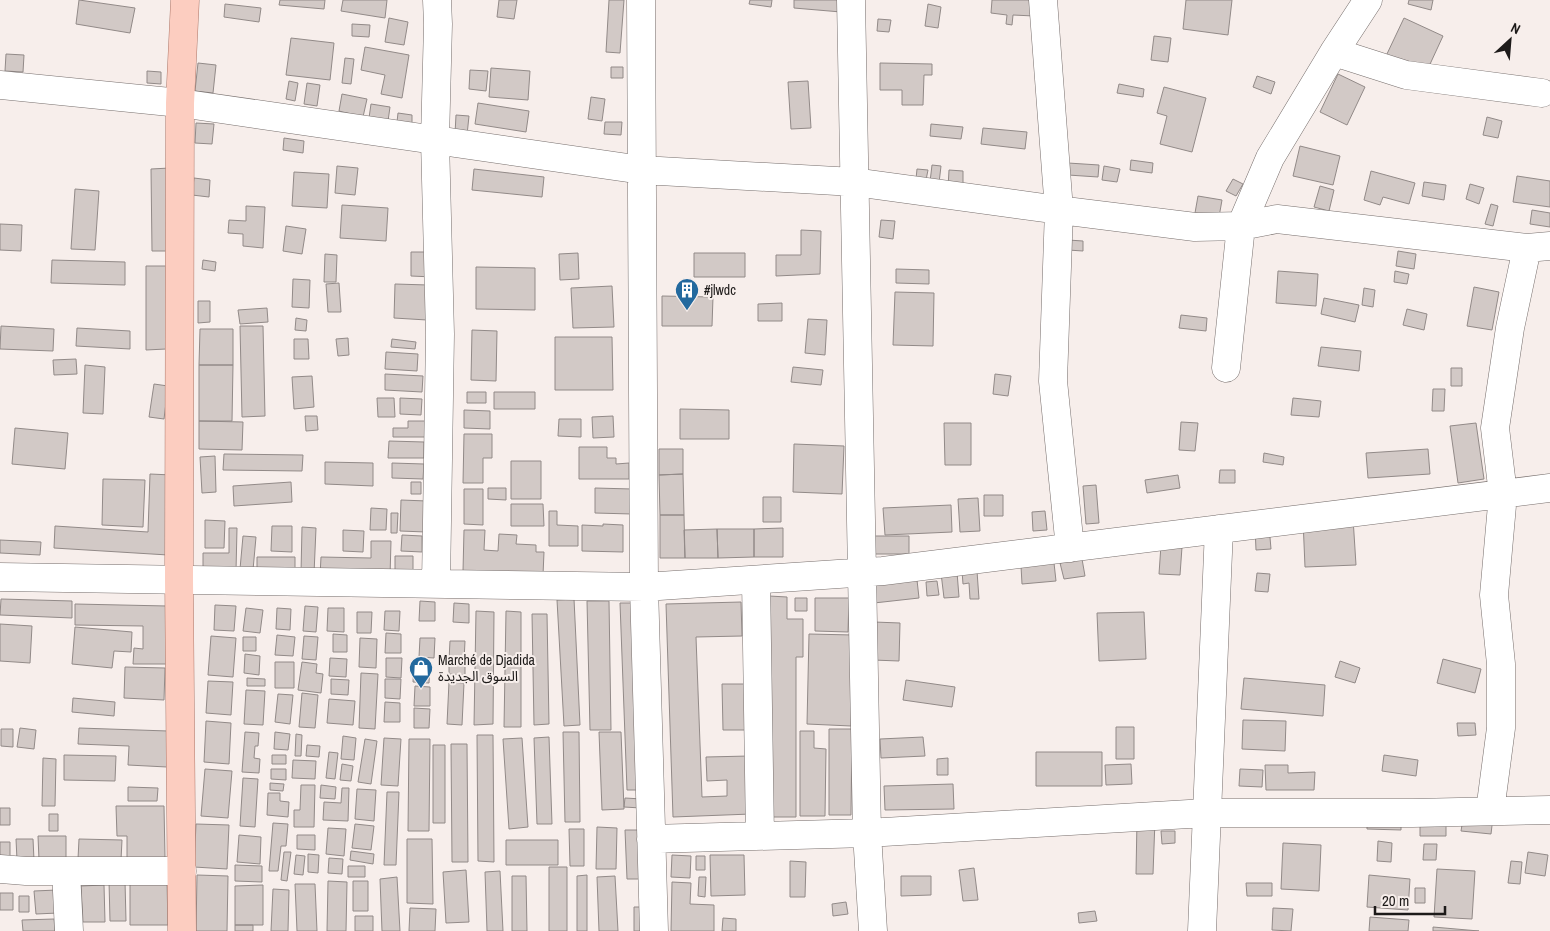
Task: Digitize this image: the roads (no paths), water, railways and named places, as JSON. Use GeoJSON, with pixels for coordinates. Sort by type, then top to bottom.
{"type":"FeatureCollection","features":[{"type":"Feature","properties":{"kind":"main road"},"geometry":{"type":"LineString","coordinates":[[182,931],[179,580],[180,103],[185,0]]}},
{"type":"Feature","properties":{"kind":"street"},"geometry":{"type":"LineString","coordinates":[[436,584],[440,334],[435,140],[437,0]]}},
{"type":"Feature","properties":{"kind":"street"},"geometry":{"type":"LineString","coordinates":[[641,0],[644,587],[654,931]]}},
{"type":"Feature","properties":{"kind":"street"},"geometry":{"type":"LineString","coordinates":[[851,0],[867,833],[874,931]]}},
{"type":"Feature","properties":{"kind":"street"},"geometry":{"type":"LineString","coordinates":[[1043,0],[1059,210],[1053,382],[1070,548]]}},
{"type":"Feature","properties":{"kind":"street"},"geometry":{"type":"LineString","coordinates":[[1226,368],[1241,226],[1270,158],[1368,0]]}},
{"type":"Feature","properties":{"kind":"street"},"geometry":{"type":"LineString","coordinates":[[1334,52],[1406,75],[1542,93]]}},
{"type":"Feature","properties":{"kind":"street"},"geometry":{"type":"LineString","coordinates":[[0,85],[180,103],[642,170],[854,182],[1195,227],[1241,226],[1277,219],[1539,247],[1510,328],[1495,428],[1503,494],[1494,595],[1501,664],[1501,728],[1490,811]]}},
{"type":"Feature","properties":{"kind":"street"},"geometry":{"type":"LineString","coordinates":[[0,577],[644,587],[882,571],[1550,488]]}},
{"type":"Feature","properties":{"kind":"street"},"geometry":{"type":"LineString","coordinates":[[1202,931],[1219,529]]}},
{"type":"Feature","properties":{"kind":"street"},"geometry":{"type":"LineString","coordinates":[[756,580],[760,836]]}},
{"type":"Feature","properties":{"kind":"street"},"geometry":{"type":"LineString","coordinates":[[651,839],[867,833],[1206,813],[1413,813],[1550,810]]}},
{"type":"Feature","properties":{"kind":"street"},"geometry":{"type":"LineString","coordinates":[[0,869],[26,871],[182,871]]}},
{"type":"Feature","properties":{"kind":"street"},"geometry":{"type":"LineString","coordinates":[[66,871],[69,931]]}},
{"type":"Feature","properties":{"kind":"place","name":"#jlwdc"},"geometry":{"type":"Point","coordinates":[687,311]}},
{"type":"Feature","properties":{"kind":"place","name":"Marché de Djadida السوق الجديدة"},"geometry":{"type":"Point","coordinates":[421,689]}}]}
